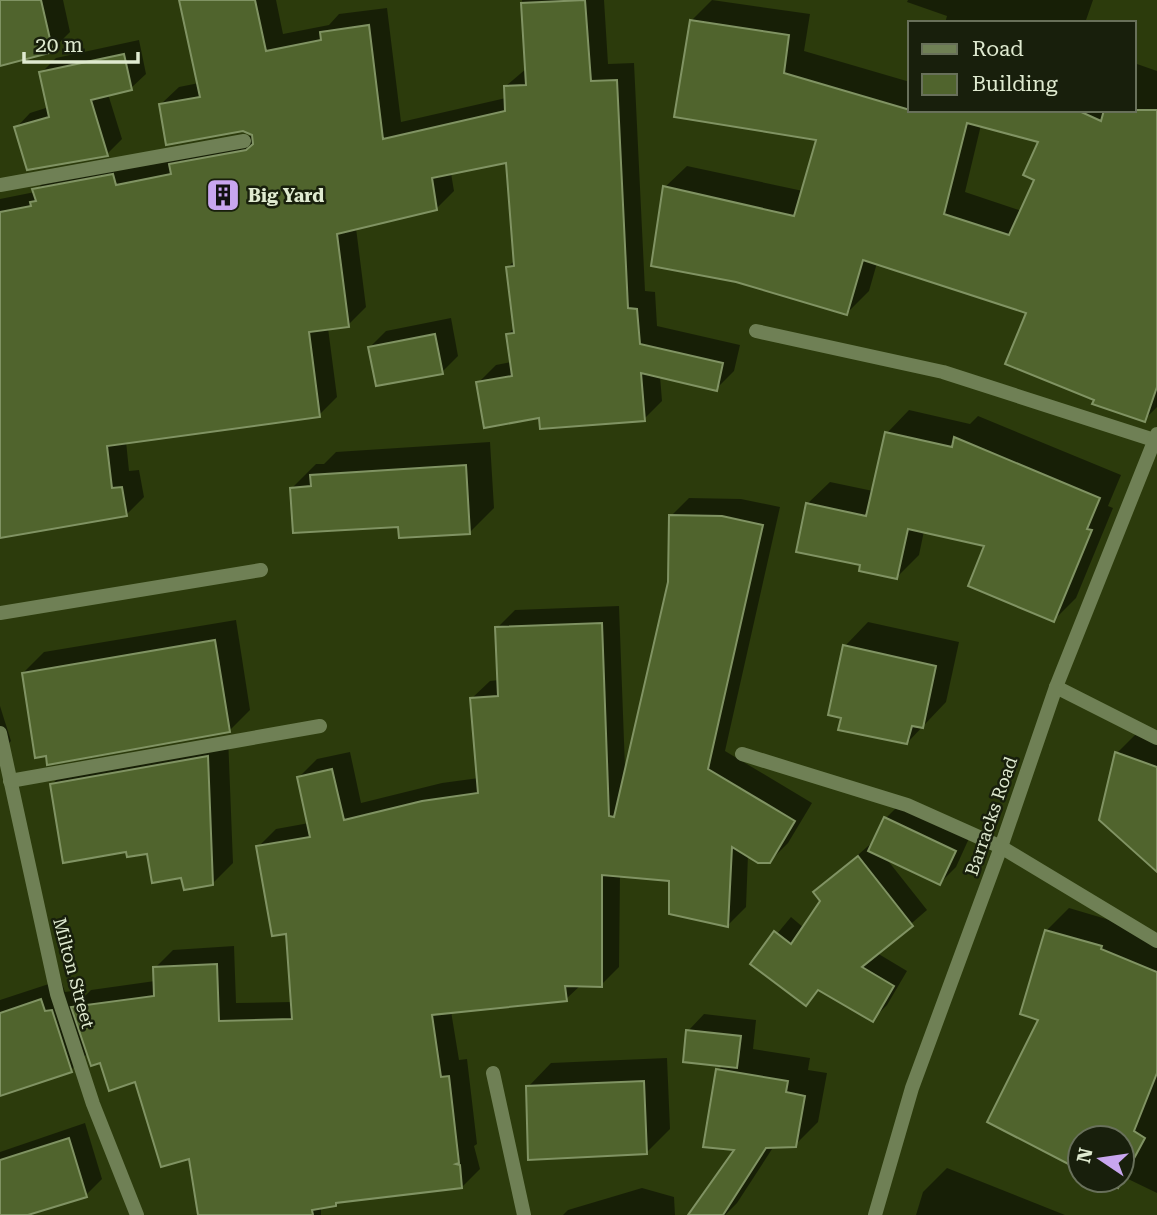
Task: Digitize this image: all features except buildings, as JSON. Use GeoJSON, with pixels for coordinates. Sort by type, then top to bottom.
{"type":"FeatureCollection","features":[{"type":"Feature","properties":{"kind":"street"},"geometry":{"type":"LineString","coordinates":[[0,185],[244,141]]}},
{"type":"Feature","properties":{"kind":"street"},"geometry":{"type":"LineString","coordinates":[[757,331],[943,372],[1156,437]]}},
{"type":"Feature","properties":{"kind":"street","name":"Barracks Road"},"geometry":{"type":"LineString","coordinates":[[875,1215],[912,1088],[1002,847],[1056,687],[1156,437]]}},
{"type":"Feature","properties":{"kind":"street"},"geometry":{"type":"LineString","coordinates":[[0,613],[261,570]]}},
{"type":"Feature","properties":{"kind":"street"},"geometry":{"type":"LineString","coordinates":[[1056,687],[1157,738]]}},
{"type":"Feature","properties":{"kind":"street"},"geometry":{"type":"LineString","coordinates":[[10,781],[320,726]]}},
{"type":"Feature","properties":{"kind":"street","name":"Milton Street"},"geometry":{"type":"LineString","coordinates":[[0,733],[57,994],[93,1104],[137,1215]]}},
{"type":"Feature","properties":{"kind":"street"},"geometry":{"type":"LineString","coordinates":[[742,754],[907,805],[1002,847],[1157,941]]}},
{"type":"Feature","properties":{"kind":"street"},"geometry":{"type":"LineString","coordinates":[[494,1073],[524,1215]]}},
{"type":"Feature","properties":{"kind":"place","name":"Big Yard"},"geometry":{"type":"Point","coordinates":[223,195]}}]}
